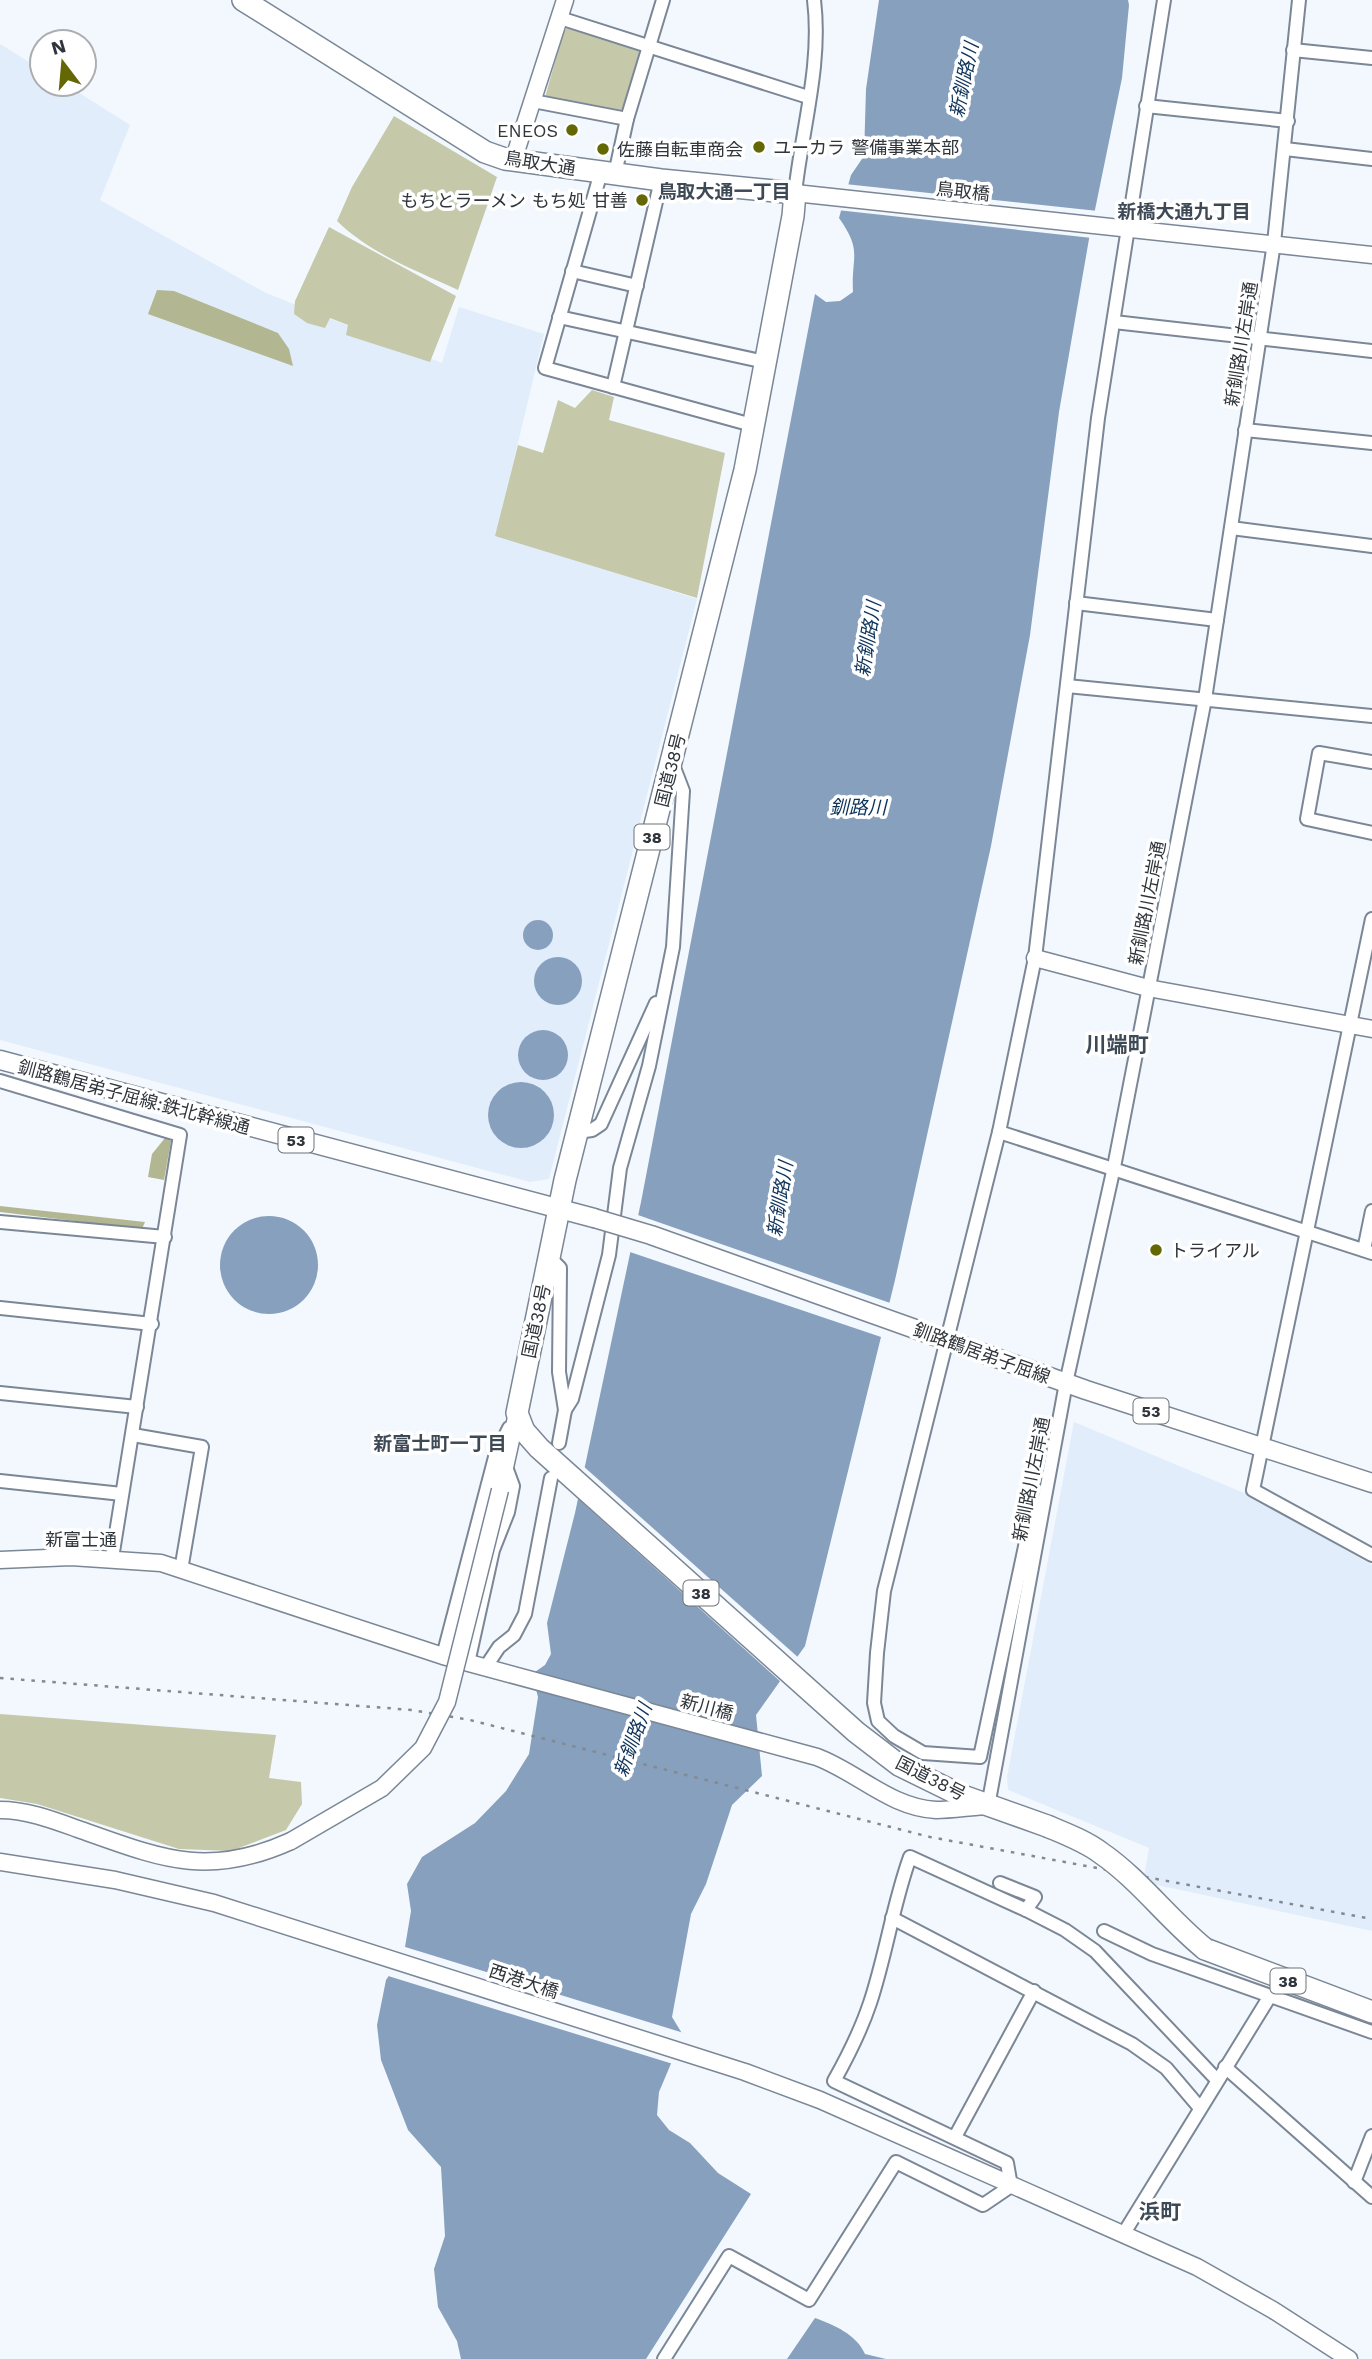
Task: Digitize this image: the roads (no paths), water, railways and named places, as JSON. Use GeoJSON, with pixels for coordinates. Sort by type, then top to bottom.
{"type":"FeatureCollection","features":[{"type":"Feature","properties":{"kind":"highway","name":"鳥取大通"},"geometry":{"type":"LineString","coordinates":[[243,0],[485,152],[513,162],[804,194]]}},
{"type":"Feature","properties":{"kind":"highway","name":"国道38号"},"geometry":{"type":"LineString","coordinates":[[804,194],[765,362],[745,470],[558,1209],[517,1413],[524,1431],[557,1462],[844,1720],[899,1765],[988,1806],[1047,1826],[1100,1852],[1123,1870],[1173,1923],[1205,1949],[1372,2012]]}},
{"type":"Feature","properties":{"kind":"main road","name":"釧路鶴居弟子屈線:鉄北幹線通"},"geometry":{"type":"LineString","coordinates":[[0,1060],[246,1128],[594,1218]]}},
{"type":"Feature","properties":{"kind":"main road","name":"釧路鶴居弟子屈線"},"geometry":{"type":"LineString","coordinates":[[594,1218],[651,1235],[1066,1383],[1372,1483]]}},
{"type":"Feature","properties":{"kind":"street"},"geometry":{"type":"LineString","coordinates":[[513,162],[565,0]]}},
{"type":"Feature","properties":{"kind":"street"},"geometry":{"type":"LineString","coordinates":[[663,0],[608,173],[572,271],[545,368],[752,425]]}},
{"type":"Feature","properties":{"kind":"street"},"geometry":{"type":"LineString","coordinates":[[804,194],[808,97],[817,27],[814,0]]}},
{"type":"Feature","properties":{"kind":"street"},"geometry":{"type":"LineString","coordinates":[[1044,1500],[1033,1509],[1030,1521],[980,1757],[923,1753],[894,1736],[878,1721],[874,1686],[884,1591],[940,1338],[999,1132],[1035,958],[1098,418],[1164,0]]}},
{"type":"Feature","properties":{"kind":"street","name":"新釧路川左岸通"},"geometry":{"type":"LineString","coordinates":[[988,1806],[1066,1383],[1114,1167],[1205,699],[1274,243],[1299,0]]}},
{"type":"Feature","properties":{"kind":"street"},"geometry":{"type":"LineString","coordinates":[[559,18],[808,97]]}},
{"type":"Feature","properties":{"kind":"street"},"geometry":{"type":"LineString","coordinates":[[1293,50],[1372,58]]}},
{"type":"Feature","properties":{"kind":"street"},"geometry":{"type":"LineString","coordinates":[[533,101],[626,119]]}},
{"type":"Feature","properties":{"kind":"street"},"geometry":{"type":"LineString","coordinates":[[1146,106],[1288,121]]}},
{"type":"Feature","properties":{"kind":"street"},"geometry":{"type":"LineString","coordinates":[[1285,149],[1372,159]]}},
{"type":"Feature","properties":{"kind":"street"},"geometry":{"type":"LineString","coordinates":[[614,387],[662,180]]}},
{"type":"Feature","properties":{"kind":"street","name":"鳥取橋"},"geometry":{"type":"LineString","coordinates":[[804,194],[1372,255]]}},
{"type":"Feature","properties":{"kind":"street"},"geometry":{"type":"LineString","coordinates":[[572,271],[637,286]]}},
{"type":"Feature","properties":{"kind":"street"},"geometry":{"type":"LineString","coordinates":[[559,317],[765,362]]}},
{"type":"Feature","properties":{"kind":"street"},"geometry":{"type":"LineString","coordinates":[[1114,322],[1372,351]]}},
{"type":"Feature","properties":{"kind":"street"},"geometry":{"type":"LineString","coordinates":[[1245,430],[1372,443]]}},
{"type":"Feature","properties":{"kind":"street"},"geometry":{"type":"LineString","coordinates":[[1231,528],[1372,546]]}},
{"type":"Feature","properties":{"kind":"street"},"geometry":{"type":"LineString","coordinates":[[1076,603],[1217,620]]}},
{"type":"Feature","properties":{"kind":"street"},"geometry":{"type":"LineString","coordinates":[[1067,686],[1372,716]]}},
{"type":"Feature","properties":{"kind":"street"},"geometry":{"type":"LineString","coordinates":[[1372,762],[1319,753],[1307,819],[1372,833]]}},
{"type":"Feature","properties":{"kind":"street"},"geometry":{"type":"LineString","coordinates":[[565,1409],[572,1399],[609,1255],[620,1168],[649,1066],[673,947],[683,791],[672,760]]}},
{"type":"Feature","properties":{"kind":"street"},"geometry":{"type":"LineString","coordinates":[[1372,919],[1253,1490],[1372,1555]]}},
{"type":"Feature","properties":{"kind":"street"},"geometry":{"type":"LineString","coordinates":[[1035,958],[1148,988],[1372,1029]]}},
{"type":"Feature","properties":{"kind":"street"},"geometry":{"type":"LineString","coordinates":[[577,1132],[592,1130],[601,1124],[665,984]]}},
{"type":"Feature","properties":{"kind":"street"},"geometry":{"type":"LineString","coordinates":[[0,1081],[180,1135],[152,1324],[112,1558]]}},
{"type":"Feature","properties":{"kind":"street"},"geometry":{"type":"LineString","coordinates":[[999,1132],[1114,1167],[1368,1252],[1372,1211]]}},
{"type":"Feature","properties":{"kind":"street"},"geometry":{"type":"LineString","coordinates":[[0,1222],[165,1237]]}},
{"type":"Feature","properties":{"kind":"street"},"geometry":{"type":"LineString","coordinates":[[485,1668],[499,1647],[514,1635],[525,1614],[557,1462],[565,1409],[559,1372],[560,1268],[550,1256]]}},
{"type":"Feature","properties":{"kind":"street"},"geometry":{"type":"LineString","coordinates":[[0,1308],[152,1324]]}},
{"type":"Feature","properties":{"kind":"street"},"geometry":{"type":"LineString","coordinates":[[0,1393],[137,1407]]}},
{"type":"Feature","properties":{"kind":"street"},"geometry":{"type":"LineString","coordinates":[[0,1810],[46,1818],[140,1851],[189,1862],[235,1861],[291,1841],[382,1788],[423,1748],[447,1702],[517,1413]]}},
{"type":"Feature","properties":{"kind":"street"},"geometry":{"type":"LineString","coordinates":[[443,1656],[495,1457],[517,1413]]}},
{"type":"Feature","properties":{"kind":"street"},"geometry":{"type":"LineString","coordinates":[[133,1435],[202,1447],[181,1570]]}},
{"type":"Feature","properties":{"kind":"street"},"geometry":{"type":"LineString","coordinates":[[468,1663],[493,1550],[508,1512],[513,1486],[506,1467]]}},
{"type":"Feature","properties":{"kind":"street"},"geometry":{"type":"LineString","coordinates":[[0,1481],[122,1494]]}},
{"type":"Feature","properties":{"kind":"street","name":"新富士通"},"geometry":{"type":"LineString","coordinates":[[0,1560],[112,1558],[161,1563],[443,1656]]}},
{"type":"Feature","properties":{"kind":"street","name":"新川橋"},"geometry":{"type":"LineString","coordinates":[[443,1656],[817,1756],[839,1765],[893,1799],[909,1805],[935,1810],[988,1806]]}},
{"type":"Feature","properties":{"kind":"street"},"geometry":{"type":"LineString","coordinates":[[664,2359],[729,2256],[809,2300],[896,2162],[983,2205],[1012,2186],[1007,2163],[834,2081],[853,2045],[870,2002],[895,1897],[910,1857],[1026,1910],[1095,1951],[1217,2080]]}},
{"type":"Feature","properties":{"kind":"street","name":"西港大橋"},"geometry":{"type":"LineString","coordinates":[[0,1862],[115,1880],[215,1903],[745,2072],[820,2099],[1208,2272],[1349,2359]]}},
{"type":"Feature","properties":{"kind":"street"},"geometry":{"type":"LineString","coordinates":[[1000,1883],[1035,1897],[1026,1910]]}},
{"type":"Feature","properties":{"kind":"street"},"geometry":{"type":"LineString","coordinates":[[892,1918],[1147,2055],[1166,2068],[1200,2108]]}},
{"type":"Feature","properties":{"kind":"street"},"geometry":{"type":"LineString","coordinates":[[1104,1931],[1152,1954],[1372,2032]]}},
{"type":"Feature","properties":{"kind":"street"},"geometry":{"type":"LineString","coordinates":[[955,2137],[1034,1992]]}},
{"type":"Feature","properties":{"kind":"street"},"geometry":{"type":"LineString","coordinates":[[1125,2233],[1270,1996]]}},
{"type":"Feature","properties":{"kind":"street"},"geometry":{"type":"LineString","coordinates":[[1225,2067],[1372,2197]]}},
{"type":"Feature","properties":{"kind":"street"},"geometry":{"type":"LineString","coordinates":[[1354,2182],[1372,2136]]}},
{"type":"Feature","properties":{"kind":"water","name":"釧路川"},"geometry":{"type":"Polygon","coordinates":[[[879,0],[1128,0],[1122,78],[1089,239],[1059,412],[1030,635],[991,846],[895,1280],[805,1646],[756,1715],[762,1776],[732,1805],[706,1884],[691,1914],[672,2017],[683,2035],[659,2092],[657,2115],[669,2130],[690,2143],[718,2173],[751,2194],[646,2359],[461,2359],[457,2341],[438,2307],[434,2269],[445,2236],[441,2167],[408,2130],[381,2060],[377,2025],[386,1980],[404,1953],[411,1911],[407,1884],[422,1857],[475,1823],[506,1791],[529,1754],[538,1697],[532,1674],[545,1665],[551,1654],[547,1623],[575,1513],[641,1202],[815,294],[826,302],[840,301],[853,292],[853,247],[839,218],[851,175],[864,156],[866,89],[879,0]]]}},
{"type":"Feature","properties":{"kind":"water"},"geometry":{"type":"Polygon","coordinates":[[[538,920],[549,924],[553,935],[549,946],[538,950],[527,946],[523,935],[527,924],[538,920]]]}},
{"type":"Feature","properties":{"kind":"water"},"geometry":{"type":"Polygon","coordinates":[[[558,957],[575,964],[582,981],[575,998],[558,1005],[541,998],[534,981],[541,964],[558,957]]]}},
{"type":"Feature","properties":{"kind":"water"},"geometry":{"type":"Polygon","coordinates":[[[543,1030],[561,1037],[568,1055],[561,1073],[543,1080],[525,1073],[518,1055],[525,1037],[543,1030]]]}},
{"type":"Feature","properties":{"kind":"water"},"geometry":{"type":"Polygon","coordinates":[[[527,1082],[545,1091],[552,1102],[552,1128],[545,1139],[534,1146],[515,1148],[497,1139],[490,1128],[488,1109],[497,1091],[508,1084],[527,1082]]]}},
{"type":"Feature","properties":{"kind":"water"},"geometry":{"type":"Polygon","coordinates":[[[269,1216],[288,1219],[304,1230],[315,1246],[318,1265],[315,1284],[304,1300],[288,1311],[269,1314],[250,1311],[234,1300],[223,1284],[220,1265],[223,1246],[234,1230],[250,1219],[269,1216]]]}},
{"type":"Feature","properties":{"kind":"water"},"geometry":{"type":"Polygon","coordinates":[[[815,2318],[850,2336],[865,2354],[886,2359],[787,2359],[815,2318]]]}},
{"type":"Feature","properties":{"kind":"railway"},"geometry":{"type":"LineString","coordinates":[[0,1678],[412,1710],[470,1720],[930,1837],[1372,1919]]}},
{"type":"Feature","properties":{"kind":"place","name":"ENEOS"},"geometry":{"type":"Point","coordinates":[572,130]}},
{"type":"Feature","properties":{"kind":"place","name":"ユーカラ 警備事業本部"},"geometry":{"type":"Point","coordinates":[759,147]}},
{"type":"Feature","properties":{"kind":"place","name":"佐藤自転車商会"},"geometry":{"type":"Point","coordinates":[603,149]}},
{"type":"Feature","properties":{"kind":"place","name":"もちとラーメン もち処 甘善"},"geometry":{"type":"Point","coordinates":[642,200]}},
{"type":"Feature","properties":{"kind":"place","name":"トライアル"},"geometry":{"type":"Point","coordinates":[1156,1250]}},
{"type":"Feature","properties":{"kind":"district","name":"鳥取大通一丁目"},"geometry":{"type":"Point","coordinates":[724,191]}},
{"type":"Feature","properties":{"kind":"district","name":"新橋大通九丁目"},"geometry":{"type":"Point","coordinates":[1184,211]}},
{"type":"Feature","properties":{"kind":"district","name":"川端町"},"geometry":{"type":"Point","coordinates":[1117,1044]}},
{"type":"Feature","properties":{"kind":"district","name":"新富士町一丁目"},"geometry":{"type":"Point","coordinates":[440,1443]}},
{"type":"Feature","properties":{"kind":"district","name":"浜町"},"geometry":{"type":"Point","coordinates":[1160,2211]}},
{"type":"Feature","properties":{"kind":"water label","name":"新釧路川"},"geometry":{"type":"Point","coordinates":[964,80]}},
{"type":"Feature","properties":{"kind":"water label","name":"新釧路川"},"geometry":{"type":"Point","coordinates":[868,639]}},
{"type":"Feature","properties":{"kind":"water label","name":"新釧路川"},"geometry":{"type":"Point","coordinates":[780,1199]}},
{"type":"Feature","properties":{"kind":"water label","name":"新釧路川"},"geometry":{"type":"Point","coordinates":[633,1740]}}]}
